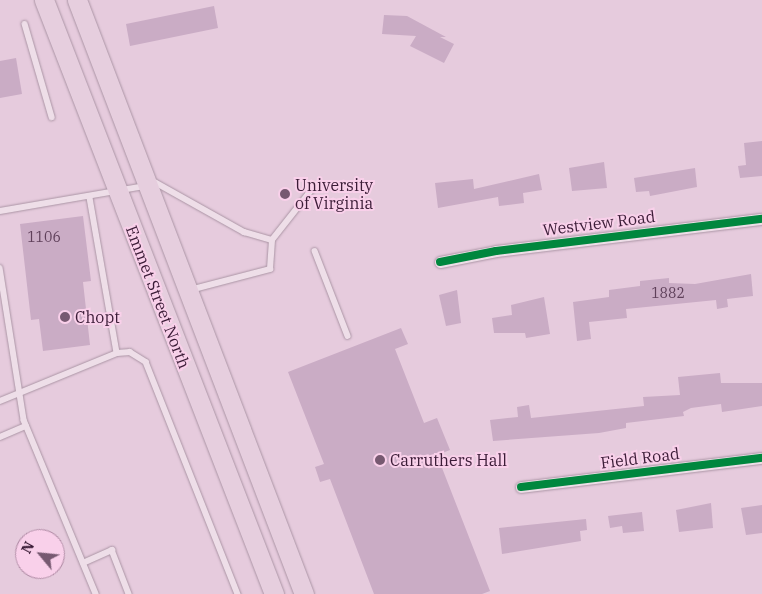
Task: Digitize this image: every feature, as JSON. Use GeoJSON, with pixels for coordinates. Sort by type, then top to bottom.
{"type":"FeatureCollection","features":[{"type":"Feature","properties":{"kind":"main road","name":"Emmet Street North"},"geometry":{"type":"LineString","coordinates":[[44,0],[274,594]]}},
{"type":"Feature","properties":{"kind":"main road","name":"Emmet Street North"},"geometry":{"type":"LineString","coordinates":[[76,0],[142,180],[304,594]]}},
{"type":"Feature","properties":{"kind":"street","name":"Westview Road"},"geometry":{"type":"LineString","coordinates":[[440,262],[496,251],[762,219]]}},
{"type":"Feature","properties":{"kind":"street","name":"Field Road"},"geometry":{"type":"LineString","coordinates":[[521,486],[762,458]]}},
{"type":"Feature","properties":{"kind":"lane"},"geometry":{"type":"LineString","coordinates":[[25,24],[52,117]]}},
{"type":"Feature","properties":{"kind":"lane"},"geometry":{"type":"LineString","coordinates":[[0,211],[118,192],[142,180],[244,232],[272,240]]}},
{"type":"Feature","properties":{"kind":"lane"},"geometry":{"type":"LineString","coordinates":[[186,291],[270,269],[272,240],[313,188]]}},
{"type":"Feature","properties":{"kind":"lane"},"geometry":{"type":"LineString","coordinates":[[90,198],[118,353]]}},
{"type":"Feature","properties":{"kind":"lane"},"geometry":{"type":"LineString","coordinates":[[316,251],[348,336]]}},
{"type":"Feature","properties":{"kind":"lane"},"geometry":{"type":"LineString","coordinates":[[0,268],[18,394],[26,426],[96,594]]}},
{"type":"Feature","properties":{"kind":"lane"},"geometry":{"type":"LineString","coordinates":[[0,401],[118,353],[130,352],[153,368],[238,594]]}},
{"type":"Feature","properties":{"kind":"lane"},"geometry":{"type":"LineString","coordinates":[[0,437],[26,426]]}},
{"type":"Feature","properties":{"kind":"lane"},"geometry":{"type":"LineString","coordinates":[[83,562],[112,550],[129,594]]}},
{"type":"Feature","properties":{"kind":"building"},"geometry":{"type":"Polygon","coordinates":[[[214,6],[218,28],[130,46],[126,24],[214,6]]]}},
{"type":"Feature","properties":{"kind":"building"},"geometry":{"type":"Polygon","coordinates":[[[384,15],[407,16],[446,37],[440,37],[454,44],[444,63],[410,46],[416,36],[382,34],[384,15]]]}},
{"type":"Feature","properties":{"kind":"building"},"geometry":{"type":"Polygon","coordinates":[[[16,58],[22,94],[0,98],[0,61],[16,58]]]}},
{"type":"Feature","properties":{"kind":"building"},"geometry":{"type":"Polygon","coordinates":[[[762,141],[762,176],[740,178],[738,166],[746,165],[744,143],[762,141]]]}},
{"type":"Feature","properties":{"kind":"building"},"geometry":{"type":"Polygon","coordinates":[[[604,162],[607,188],[572,191],[569,168],[604,162]]]}},
{"type":"Feature","properties":{"kind":"building"},"geometry":{"type":"Polygon","coordinates":[[[695,168],[697,187],[650,196],[649,191],[636,192],[634,178],[695,168]]]}},
{"type":"Feature","properties":{"kind":"building"},"geometry":{"type":"Polygon","coordinates":[[[539,174],[542,190],[523,193],[524,203],[499,206],[498,197],[438,208],[435,183],[473,179],[474,189],[539,174]]]}},
{"type":"Feature","properties":{"kind":"building"},"geometry":{"type":"Polygon","coordinates":[[[83,216],[91,281],[83,282],[90,345],[43,351],[39,319],[31,320],[20,224],[83,216]]]}},
{"type":"Feature","properties":{"kind":"building"},"geometry":{"type":"Polygon","coordinates":[[[751,274],[753,296],[727,299],[728,307],[717,309],[716,300],[626,309],[627,318],[589,322],[591,339],[577,341],[573,302],[609,297],[609,290],[640,286],[640,281],[669,278],[669,283],[695,284],[751,274]]]}},
{"type":"Feature","properties":{"kind":"building"},"geometry":{"type":"Polygon","coordinates":[[[457,290],[461,323],[446,326],[439,295],[457,290]]]}},
{"type":"Feature","properties":{"kind":"building"},"geometry":{"type":"Polygon","coordinates":[[[544,297],[550,334],[526,338],[525,333],[494,333],[492,318],[512,315],[511,305],[544,297]]]}},
{"type":"Feature","properties":{"kind":"building","name":"Carruthers Hall"},"geometry":{"type":"Polygon","coordinates":[[[401,328],[408,344],[395,349],[424,423],[437,418],[450,450],[437,455],[490,591],[482,594],[374,594],[330,479],[320,482],[315,467],[324,464],[288,372],[401,328]]]}},
{"type":"Feature","properties":{"kind":"building"},"geometry":{"type":"Polygon","coordinates":[[[720,373],[721,383],[762,383],[762,406],[722,412],[721,404],[691,408],[683,412],[684,416],[626,423],[626,428],[599,433],[493,441],[490,420],[518,417],[517,407],[529,405],[531,418],[644,406],[643,397],[680,395],[678,377],[720,373]]]}},
{"type":"Feature","properties":{"kind":"building"},"geometry":{"type":"Polygon","coordinates":[[[711,503],[713,528],[679,532],[676,510],[711,503]]]}},
{"type":"Feature","properties":{"kind":"building"},"geometry":{"type":"Polygon","coordinates":[[[762,505],[762,533],[746,535],[741,508],[762,505]]]}},
{"type":"Feature","properties":{"kind":"building"},"geometry":{"type":"Polygon","coordinates":[[[642,512],[644,531],[623,533],[622,526],[610,528],[608,516],[642,512]]]}},
{"type":"Feature","properties":{"kind":"building"},"geometry":{"type":"Polygon","coordinates":[[[586,519],[587,530],[580,531],[581,541],[502,554],[499,528],[586,519]]]}},
{"type":"Feature","properties":{"kind":"cycle path"},"geometry":{"type":"LineString","coordinates":[[440,262],[496,251],[762,219]]}},
{"type":"Feature","properties":{"kind":"cycle path"},"geometry":{"type":"LineString","coordinates":[[521,487],[762,458]]}},
{"type":"Feature","properties":{"kind":"place","name":"University of Virginia"},"geometry":{"type":"Point","coordinates":[285,194]}},
{"type":"Feature","properties":{"kind":"place","name":"Chopt"},"geometry":{"type":"Point","coordinates":[65,317]}},
{"type":"Feature","properties":{"kind":"place","name":"Carruthers Hall"},"geometry":{"type":"Point","coordinates":[380,460]}}]}
